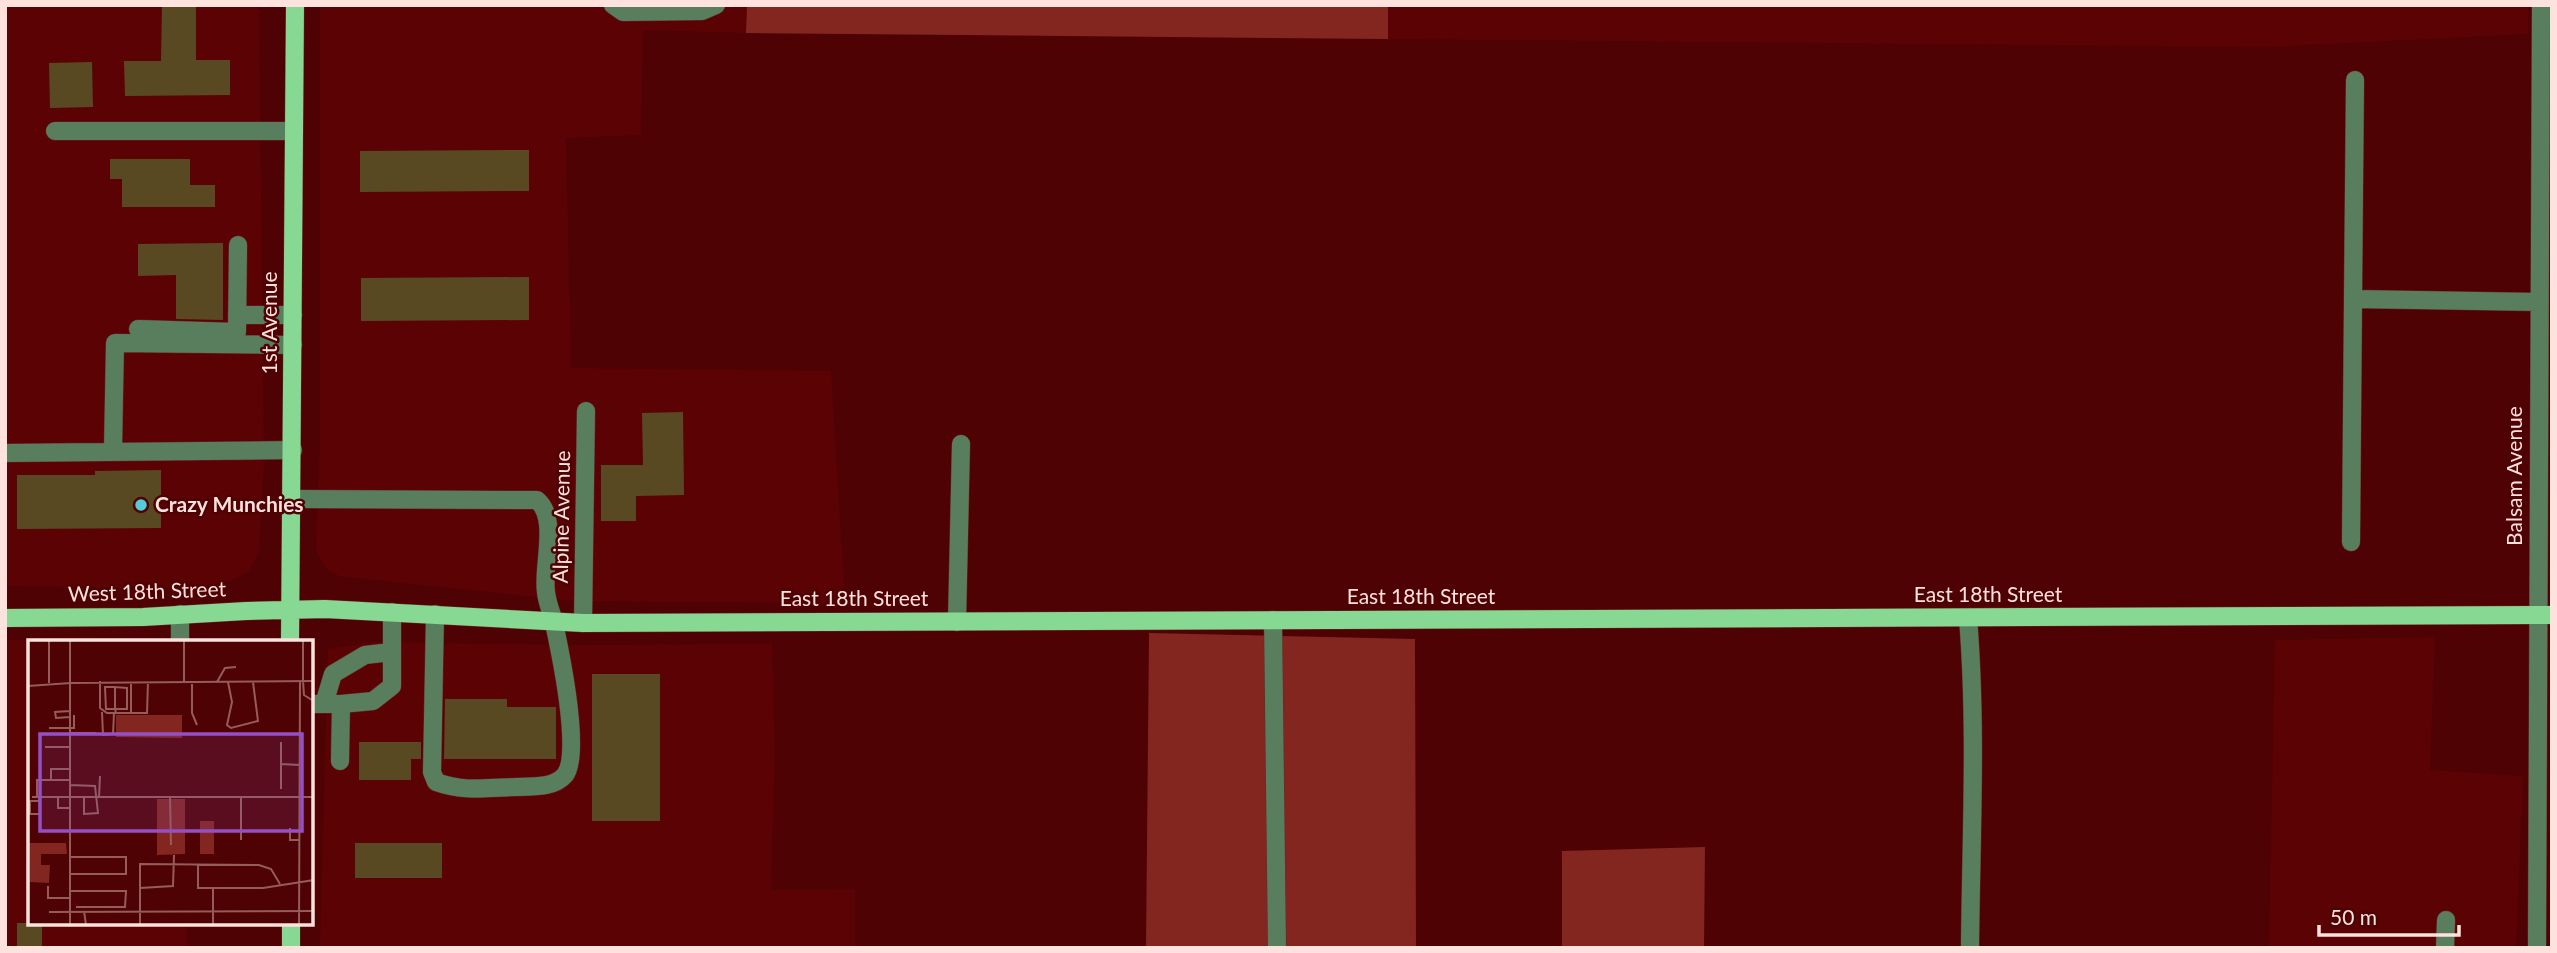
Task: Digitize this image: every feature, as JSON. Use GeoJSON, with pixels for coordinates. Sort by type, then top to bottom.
{"type":"FeatureCollection","features":[{"type":"Feature","properties":{"kind":"main road","name":"1st Avenue"},"geometry":{"type":"LineString","coordinates":[[290,640],[295,5]]}},
{"type":"Feature","properties":{"kind":"main road","name":"East 18th Street"},"geometry":{"type":"LineString","coordinates":[[290,609],[583,623],[2544,615]]}},
{"type":"Feature","properties":{"kind":"main road","name":"West 18th Street"},"geometry":{"type":"LineString","coordinates":[[5,618],[119,618],[290,609]]}},
{"type":"Feature","properties":{"kind":"main road"},"geometry":{"type":"LineString","coordinates":[[291,925],[291,948]]}},
{"type":"Feature","properties":{"kind":"street"},"geometry":{"type":"LineString","coordinates":[[613,5],[622,12],[702,11],[716,5]]}},
{"type":"Feature","properties":{"kind":"street","name":"Balsam Avenue"},"geometry":{"type":"LineString","coordinates":[[2537,948],[2544,929],[2545,729],[2545,416],[2539,302],[2546,262],[2541,5]]}},
{"type":"Feature","properties":{"kind":"street"},"geometry":{"type":"LineString","coordinates":[[2351,542],[2355,80]]}},
{"type":"Feature","properties":{"kind":"street"},"geometry":{"type":"LineString","coordinates":[[55,131],[293,131]]}},
{"type":"Feature","properties":{"kind":"street"},"geometry":{"type":"LineString","coordinates":[[138,329],[237,332],[239,245]]}},
{"type":"Feature","properties":{"kind":"street"},"geometry":{"type":"LineString","coordinates":[[2353,299],[2539,302]]}},
{"type":"Feature","properties":{"kind":"street"},"geometry":{"type":"LineString","coordinates":[[237,314],[293,314]]}},
{"type":"Feature","properties":{"kind":"street"},"geometry":{"type":"LineString","coordinates":[[113,450],[115,343],[293,345]]}},
{"type":"Feature","properties":{"kind":"street","name":"Alpine Avenue"},"geometry":{"type":"LineString","coordinates":[[583,623],[586,411]]}},
{"type":"Feature","properties":{"kind":"street"},"geometry":{"type":"LineString","coordinates":[[957,622],[961,444]]}},
{"type":"Feature","properties":{"kind":"street"},"geometry":{"type":"LineString","coordinates":[[5,453],[293,450]]}},
{"type":"Feature","properties":{"kind":"street"},"geometry":{"type":"LineString","coordinates":[[293,499],[537,500],[544,506],[548,527],[545,592],[554,622],[570,712],[571,757],[565,775],[549,785],[458,789],[436,782],[432,772],[435,614]]}},
{"type":"Feature","properties":{"kind":"street"},"geometry":{"type":"LineString","coordinates":[[326,704],[373,701],[392,686],[392,612]]}},
{"type":"Feature","properties":{"kind":"street"},"geometry":{"type":"LineString","coordinates":[[180,614],[180,640]]}},
{"type":"Feature","properties":{"kind":"street"},"geometry":{"type":"LineString","coordinates":[[1968,618],[1973,671],[1970,948]]}},
{"type":"Feature","properties":{"kind":"street"},"geometry":{"type":"LineString","coordinates":[[1273,620],[1277,948]]}},
{"type":"Feature","properties":{"kind":"street"},"geometry":{"type":"LineString","coordinates":[[340,761],[326,704],[334,674],[365,655],[391,652]]}},
{"type":"Feature","properties":{"kind":"street"},"geometry":{"type":"LineString","coordinates":[[2445,920],[2445,948]]}},
{"type":"Feature","properties":{"kind":"shaded area"},"geometry":{"type":"Polygon","coordinates":[[[5,5],[259,5],[264,464],[259,553],[249,571],[233,580],[193,589],[5,586],[5,5]]]}},
{"type":"Feature","properties":{"kind":"shaded area"},"geometry":{"type":"Polygon","coordinates":[[[320,5],[747,5],[746,33],[643,30],[641,135],[566,138],[571,368],[831,371],[845,603],[575,601],[339,576],[326,569],[316,549],[320,443],[320,5]]]}},
{"type":"Feature","properties":{"kind":"shaded area"},"geometry":{"type":"Polygon","coordinates":[[[747,5],[1388,5],[1388,39],[746,33],[747,5]]]}},
{"type":"Feature","properties":{"kind":"shaded area"},"geometry":{"type":"Polygon","coordinates":[[[1388,5],[2528,5],[2528,34],[2266,47],[1388,39],[1388,5]]]}},
{"type":"Feature","properties":{"kind":"shaded area"},"geometry":{"type":"Polygon","coordinates":[[[1149,633],[1415,639],[1416,948],[1146,948],[1149,633]]]}},
{"type":"Feature","properties":{"kind":"shaded area"},"geometry":{"type":"Polygon","coordinates":[[[2435,637],[2430,770],[2523,776],[2516,948],[2269,948],[2275,640],[2435,637]]]}},
{"type":"Feature","properties":{"kind":"shaded area"},"geometry":{"type":"Polygon","coordinates":[[[155,639],[171,640],[28,640],[28,925],[186,925],[187,948],[5,948],[5,640],[155,639]]]}},
{"type":"Feature","properties":{"kind":"shaded area"},"geometry":{"type":"Polygon","coordinates":[[[374,642],[772,644],[775,752],[771,890],[855,889],[855,948],[320,948],[328,649],[374,642]]]}},
{"type":"Feature","properties":{"kind":"shaded area"},"geometry":{"type":"Polygon","coordinates":[[[1705,847],[1704,948],[1562,948],[1562,851],[1705,847]]]}},
{"type":"Feature","properties":{"kind":"building"},"geometry":{"type":"Polygon","coordinates":[[[162,5],[196,5],[196,60],[230,60],[230,95],[125,96],[124,61],[161,61],[162,5]]]}},
{"type":"Feature","properties":{"kind":"building"},"geometry":{"type":"Polygon","coordinates":[[[92,62],[93,107],[50,108],[49,63],[92,62]]]}},
{"type":"Feature","properties":{"kind":"building"},"geometry":{"type":"Polygon","coordinates":[[[529,150],[529,191],[360,192],[360,151],[529,150]]]}},
{"type":"Feature","properties":{"kind":"building"},"geometry":{"type":"Polygon","coordinates":[[[110,159],[190,159],[190,185],[215,185],[215,207],[122,207],[122,179],[110,179],[110,159]]]}},
{"type":"Feature","properties":{"kind":"building"},"geometry":{"type":"Polygon","coordinates":[[[223,243],[223,320],[176,319],[176,275],[138,276],[138,244],[223,243]]]}},
{"type":"Feature","properties":{"kind":"building"},"geometry":{"type":"Polygon","coordinates":[[[529,277],[529,320],[361,321],[361,278],[529,277]]]}},
{"type":"Feature","properties":{"kind":"building"},"geometry":{"type":"Polygon","coordinates":[[[683,412],[684,495],[636,496],[636,521],[601,521],[601,465],[643,465],[642,413],[683,412]]]}},
{"type":"Feature","properties":{"kind":"building"},"geometry":{"type":"Polygon","coordinates":[[[161,470],[161,528],[17,529],[17,475],[95,475],[95,471],[161,470]]]}},
{"type":"Feature","properties":{"kind":"building"},"geometry":{"type":"Polygon","coordinates":[[[592,674],[660,674],[660,821],[592,821],[592,674]]]}},
{"type":"Feature","properties":{"kind":"building"},"geometry":{"type":"Polygon","coordinates":[[[445,699],[507,699],[507,707],[556,707],[556,759],[444,759],[445,699]]]}},
{"type":"Feature","properties":{"kind":"building"},"geometry":{"type":"Polygon","coordinates":[[[359,742],[421,742],[421,759],[411,759],[411,780],[359,780],[359,742]]]}},
{"type":"Feature","properties":{"kind":"building"},"geometry":{"type":"Polygon","coordinates":[[[355,843],[442,843],[442,878],[355,878],[355,843]]]}},
{"type":"Feature","properties":{"kind":"building"},"geometry":{"type":"Polygon","coordinates":[[[17,923],[42,925],[42,948],[17,948],[17,923]]]}},
{"type":"Feature","properties":{"kind":"place","name":"Crazy Munchies"},"geometry":{"type":"Point","coordinates":[141,505]}}]}
